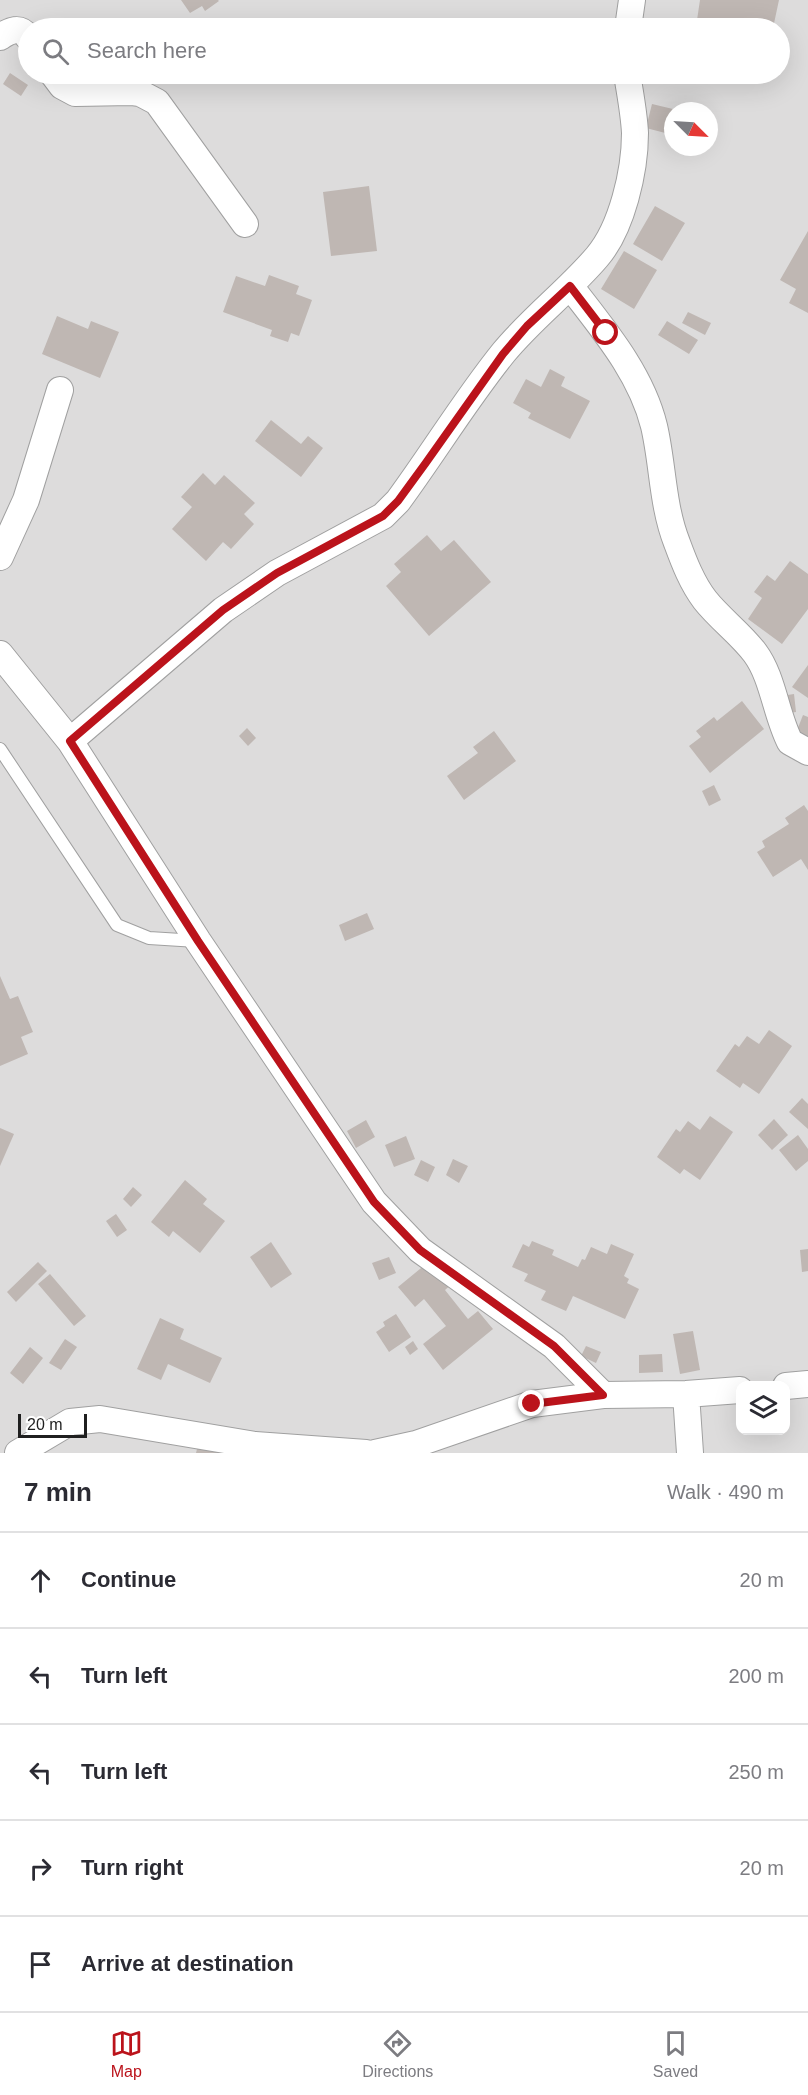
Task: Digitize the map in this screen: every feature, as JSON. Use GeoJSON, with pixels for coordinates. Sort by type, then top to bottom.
{"type":"FeatureCollection","features":[{"type":"Feature","properties":{"kind":"street"},"geometry":{"type":"LineString","coordinates":[[629,18],[632,0]]}},
{"type":"Feature","properties":{"kind":"street"},"geometry":{"type":"LineString","coordinates":[[0,37],[13,30],[18,30]]}},
{"type":"Feature","properties":{"kind":"street"},"geometry":{"type":"LineString","coordinates":[[60,84],[75,93],[132,92],[140,93],[157,102],[245,224]]}},
{"type":"Feature","properties":{"kind":"street"},"geometry":{"type":"LineString","coordinates":[[70,741],[223,610],[277,573],[383,516],[398,501],[503,354],[527,326],[599,255],[617,223],[629,188],[635,131],[628,84]]}},
{"type":"Feature","properties":{"kind":"street"},"geometry":{"type":"LineString","coordinates":[[570,286],[606,333],[647,401],[654,428],[664,494],[676,540],[691,576],[705,599],[755,653],[764,669],[790,742],[808,752]]}},
{"type":"Feature","properties":{"kind":"street"},"geometry":{"type":"LineString","coordinates":[[0,557],[26,500],[60,390]]}},
{"type":"Feature","properties":{"kind":"street"},"geometry":{"type":"LineString","coordinates":[[0,654],[70,741],[198,941],[374,1202],[420,1250],[554,1346],[603,1395]]}},
{"type":"Feature","properties":{"kind":"street"},"geometry":{"type":"LineString","coordinates":[[790,1386],[808,1384]]}},
{"type":"Feature","properties":{"kind":"street"},"geometry":{"type":"LineString","coordinates":[[375,1453],[416,1444],[532,1404],[603,1395],[686,1394],[736,1390]]}},
{"type":"Feature","properties":{"kind":"street"},"geometry":{"type":"LineString","coordinates":[[686,1394],[690,1453]]}},
{"type":"Feature","properties":{"kind":"street"},"geometry":{"type":"LineString","coordinates":[[18,1453],[70,1422],[100,1419],[255,1445],[366,1453]]}},
{"type":"Feature","properties":{"kind":"lane"},"geometry":{"type":"LineString","coordinates":[[0,748],[117,925],[149,938],[198,941]]}},
{"type":"Feature","properties":{"kind":"shaded area"},"geometry":{"type":"Polygon","coordinates":[[[0,0],[808,0],[808,1453],[0,1453],[0,0]]]}},
{"type":"Feature","properties":{"kind":"building"},"geometry":{"type":"Polygon","coordinates":[[[181,0],[219,1],[205,11],[202,6],[190,13],[181,0]]]}},
{"type":"Feature","properties":{"kind":"building"},"geometry":{"type":"Polygon","coordinates":[[[700,0],[779,0],[775,18],[697,18],[700,0]]]}},
{"type":"Feature","properties":{"kind":"building"},"geometry":{"type":"Polygon","coordinates":[[[10,73],[18,78],[18,84],[28,85],[21,96],[3,84],[10,73]]]}},
{"type":"Feature","properties":{"kind":"building"},"geometry":{"type":"Polygon","coordinates":[[[652,104],[664,107],[664,133],[646,128],[652,104]]]}},
{"type":"Feature","properties":{"kind":"building"},"geometry":{"type":"Polygon","coordinates":[[[369,186],[377,251],[331,256],[323,192],[369,186]]]}},
{"type":"Feature","properties":{"kind":"building"},"geometry":{"type":"Polygon","coordinates":[[[655,206],[685,223],[662,261],[633,244],[655,206]]]}},
{"type":"Feature","properties":{"kind":"building"},"geometry":{"type":"Polygon","coordinates":[[[808,231],[808,313],[789,303],[796,289],[780,280],[808,231]]]}},
{"type":"Feature","properties":{"kind":"building"},"geometry":{"type":"Polygon","coordinates":[[[624,251],[657,270],[634,309],[601,289],[624,251]]]}},
{"type":"Feature","properties":{"kind":"building"},"geometry":{"type":"Polygon","coordinates":[[[269,275],[299,286],[296,294],[312,300],[299,336],[291,333],[288,342],[270,336],[272,330],[223,312],[236,276],[265,286],[269,275]]]}},
{"type":"Feature","properties":{"kind":"building"},"geometry":{"type":"Polygon","coordinates":[[[688,312],[711,323],[705,335],[682,323],[688,312]]]}},
{"type":"Feature","properties":{"kind":"building"},"geometry":{"type":"Polygon","coordinates":[[[57,316],[88,329],[91,321],[119,332],[100,378],[42,354],[57,316]]]}},
{"type":"Feature","properties":{"kind":"building"},"geometry":{"type":"Polygon","coordinates":[[[667,321],[698,340],[689,354],[658,335],[667,321]]]}},
{"type":"Feature","properties":{"kind":"building"},"geometry":{"type":"Polygon","coordinates":[[[550,369],[565,377],[561,386],[590,401],[570,439],[528,418],[531,413],[513,403],[526,379],[541,387],[550,369]]]}},
{"type":"Feature","properties":{"kind":"building"},"geometry":{"type":"Polygon","coordinates":[[[271,420],[301,444],[308,436],[323,448],[301,477],[255,441],[271,420]]]}},
{"type":"Feature","properties":{"kind":"building"},"geometry":{"type":"Polygon","coordinates":[[[203,473],[215,485],[224,475],[255,503],[244,514],[254,524],[231,549],[223,542],[206,561],[172,529],[192,507],[181,497],[203,473]]]}},
{"type":"Feature","properties":{"kind":"building"},"geometry":{"type":"Polygon","coordinates":[[[427,535],[441,551],[454,540],[491,582],[429,636],[386,586],[401,572],[394,564],[427,535]]]}},
{"type":"Feature","properties":{"kind":"building"},"geometry":{"type":"Polygon","coordinates":[[[790,561],[808,574],[808,609],[782,644],[748,619],[762,598],[754,592],[767,575],[775,581],[790,561]]]}},
{"type":"Feature","properties":{"kind":"building"},"geometry":{"type":"Polygon","coordinates":[[[808,665],[808,698],[792,687],[808,665]]]}},
{"type":"Feature","properties":{"kind":"building"},"geometry":{"type":"Polygon","coordinates":[[[794,694],[796,712],[782,714],[781,696],[794,694]]]}},
{"type":"Feature","properties":{"kind":"building"},"geometry":{"type":"Polygon","coordinates":[[[742,701],[764,729],[710,773],[689,746],[701,737],[696,731],[714,717],[717,721],[742,701]]]}},
{"type":"Feature","properties":{"kind":"building"},"geometry":{"type":"Polygon","coordinates":[[[803,715],[808,717],[808,744],[794,738],[803,715]]]}},
{"type":"Feature","properties":{"kind":"building"},"geometry":{"type":"Polygon","coordinates":[[[247,728],[256,738],[248,746],[239,736],[247,728]]]}},
{"type":"Feature","properties":{"kind":"building"},"geometry":{"type":"Polygon","coordinates":[[[494,731],[516,761],[464,800],[447,776],[478,753],[473,747],[494,731]]]}},
{"type":"Feature","properties":{"kind":"building"},"geometry":{"type":"Polygon","coordinates":[[[714,785],[721,800],[709,806],[702,791],[714,785]]]}},
{"type":"Feature","properties":{"kind":"building"},"geometry":{"type":"Polygon","coordinates":[[[804,805],[808,811],[808,870],[801,859],[773,877],[757,852],[765,847],[762,841],[789,824],[785,818],[804,805]]]}},
{"type":"Feature","properties":{"kind":"building"},"geometry":{"type":"Polygon","coordinates":[[[367,913],[374,929],[345,941],[339,925],[367,913]]]}},
{"type":"Feature","properties":{"kind":"building"},"geometry":{"type":"Polygon","coordinates":[[[0,976],[10,999],[18,996],[33,1032],[21,1037],[28,1054],[0,1066],[0,976]]]}},
{"type":"Feature","properties":{"kind":"building"},"geometry":{"type":"Polygon","coordinates":[[[769,1030],[792,1046],[759,1094],[743,1083],[740,1088],[716,1071],[735,1044],[739,1047],[747,1036],[759,1044],[769,1030]]]}},
{"type":"Feature","properties":{"kind":"building"},"geometry":{"type":"Polygon","coordinates":[[[802,1098],[808,1104],[808,1129],[789,1112],[802,1098]]]}},
{"type":"Feature","properties":{"kind":"building"},"geometry":{"type":"Polygon","coordinates":[[[710,1116],[733,1132],[700,1180],[684,1169],[680,1174],[657,1157],[676,1129],[680,1132],[688,1121],[700,1130],[710,1116]]]}},
{"type":"Feature","properties":{"kind":"building"},"geometry":{"type":"Polygon","coordinates":[[[774,1119],[788,1135],[772,1150],[758,1135],[774,1119]]]}},
{"type":"Feature","properties":{"kind":"building"},"geometry":{"type":"Polygon","coordinates":[[[366,1120],[375,1137],[356,1148],[347,1131],[366,1120]]]}},
{"type":"Feature","properties":{"kind":"building"},"geometry":{"type":"Polygon","coordinates":[[[0,1128],[14,1134],[0,1166],[0,1128]]]}},
{"type":"Feature","properties":{"kind":"building"},"geometry":{"type":"Polygon","coordinates":[[[798,1135],[808,1149],[808,1161],[796,1171],[779,1150],[798,1135]]]}},
{"type":"Feature","properties":{"kind":"building"},"geometry":{"type":"Polygon","coordinates":[[[406,1136],[415,1159],[394,1167],[385,1145],[406,1136]]]}},
{"type":"Feature","properties":{"kind":"building"},"geometry":{"type":"Polygon","coordinates":[[[453,1159],[468,1166],[459,1183],[446,1175],[453,1159]]]}},
{"type":"Feature","properties":{"kind":"building"},"geometry":{"type":"Polygon","coordinates":[[[421,1160],[435,1167],[428,1182],[414,1175],[421,1160]]]}},
{"type":"Feature","properties":{"kind":"building"},"geometry":{"type":"Polygon","coordinates":[[[185,1180],[207,1199],[203,1204],[225,1221],[200,1253],[173,1231],[169,1237],[151,1222],[185,1180]]]}},
{"type":"Feature","properties":{"kind":"building"},"geometry":{"type":"Polygon","coordinates":[[[133,1187],[142,1195],[131,1207],[123,1199],[133,1187]]]}},
{"type":"Feature","properties":{"kind":"building"},"geometry":{"type":"Polygon","coordinates":[[[116,1214],[127,1230],[117,1237],[106,1221],[116,1214]]]}},
{"type":"Feature","properties":{"kind":"building"},"geometry":{"type":"Polygon","coordinates":[[[532,1241],[554,1250],[552,1255],[578,1267],[582,1259],[585,1260],[591,1247],[607,1254],[611,1244],[634,1254],[624,1276],[629,1279],[627,1283],[639,1289],[625,1319],[573,1296],[566,1311],[541,1300],[546,1291],[524,1281],[528,1274],[512,1267],[523,1244],[529,1247],[532,1241]]]}},
{"type":"Feature","properties":{"kind":"building"},"geometry":{"type":"Polygon","coordinates":[[[271,1242],[292,1274],[271,1288],[250,1257],[271,1242]]]}},
{"type":"Feature","properties":{"kind":"building"},"geometry":{"type":"Polygon","coordinates":[[[808,1249],[808,1271],[802,1272],[800,1250],[808,1249]]]}},
{"type":"Feature","properties":{"kind":"building"},"geometry":{"type":"Polygon","coordinates":[[[389,1257],[396,1273],[379,1280],[372,1263],[389,1257]]]}},
{"type":"Feature","properties":{"kind":"building"},"geometry":{"type":"Polygon","coordinates":[[[38,1262],[47,1271],[16,1302],[7,1292],[38,1262]]]}},
{"type":"Feature","properties":{"kind":"building"},"geometry":{"type":"Polygon","coordinates":[[[426,1264],[453,1283],[445,1290],[468,1319],[478,1311],[493,1329],[443,1370],[423,1344],[446,1326],[424,1299],[415,1307],[398,1287],[426,1264]]]}},
{"type":"Feature","properties":{"kind":"building"},"geometry":{"type":"Polygon","coordinates":[[[50,1274],[86,1316],[74,1326],[38,1284],[50,1274]]]}},
{"type":"Feature","properties":{"kind":"building"},"geometry":{"type":"Polygon","coordinates":[[[396,1314],[411,1337],[389,1352],[376,1332],[385,1326],[383,1322],[396,1314]]]}},
{"type":"Feature","properties":{"kind":"building"},"geometry":{"type":"Polygon","coordinates":[[[160,1318],[184,1329],[180,1339],[222,1358],[210,1383],[168,1364],[161,1380],[137,1369],[160,1318]]]}},
{"type":"Feature","properties":{"kind":"building"},"geometry":{"type":"Polygon","coordinates":[[[693,1331],[700,1370],[680,1374],[673,1334],[693,1331]]]}},
{"type":"Feature","properties":{"kind":"building"},"geometry":{"type":"Polygon","coordinates":[[[65,1339],[77,1347],[61,1370],[49,1363],[65,1339]]]}},
{"type":"Feature","properties":{"kind":"building"},"geometry":{"type":"Polygon","coordinates":[[[413,1341],[418,1349],[410,1355],[405,1347],[413,1341]]]}},
{"type":"Feature","properties":{"kind":"building"},"geometry":{"type":"Polygon","coordinates":[[[586,1346],[601,1352],[596,1363],[581,1356],[586,1346]]]}},
{"type":"Feature","properties":{"kind":"building"},"geometry":{"type":"Polygon","coordinates":[[[30,1347],[43,1358],[23,1384],[10,1373],[30,1347]]]}},
{"type":"Feature","properties":{"kind":"building"},"geometry":{"type":"Polygon","coordinates":[[[662,1354],[663,1372],[639,1373],[639,1355],[662,1354]]]}},
{"type":"Feature","properties":{"kind":"building"},"geometry":{"type":"Polygon","coordinates":[[[198,1445],[231,1453],[196,1453],[198,1445]]]}},
{"type":"Feature","properties":{"kind":"route"},"geometry":{"type":"LineString","coordinates":[[532,1404],[603,1395],[554,1346],[420,1250],[374,1202],[198,941],[70,741],[223,610],[277,573],[383,516],[398,501],[503,354],[527,326],[570,286],[606,333]]}}]}
